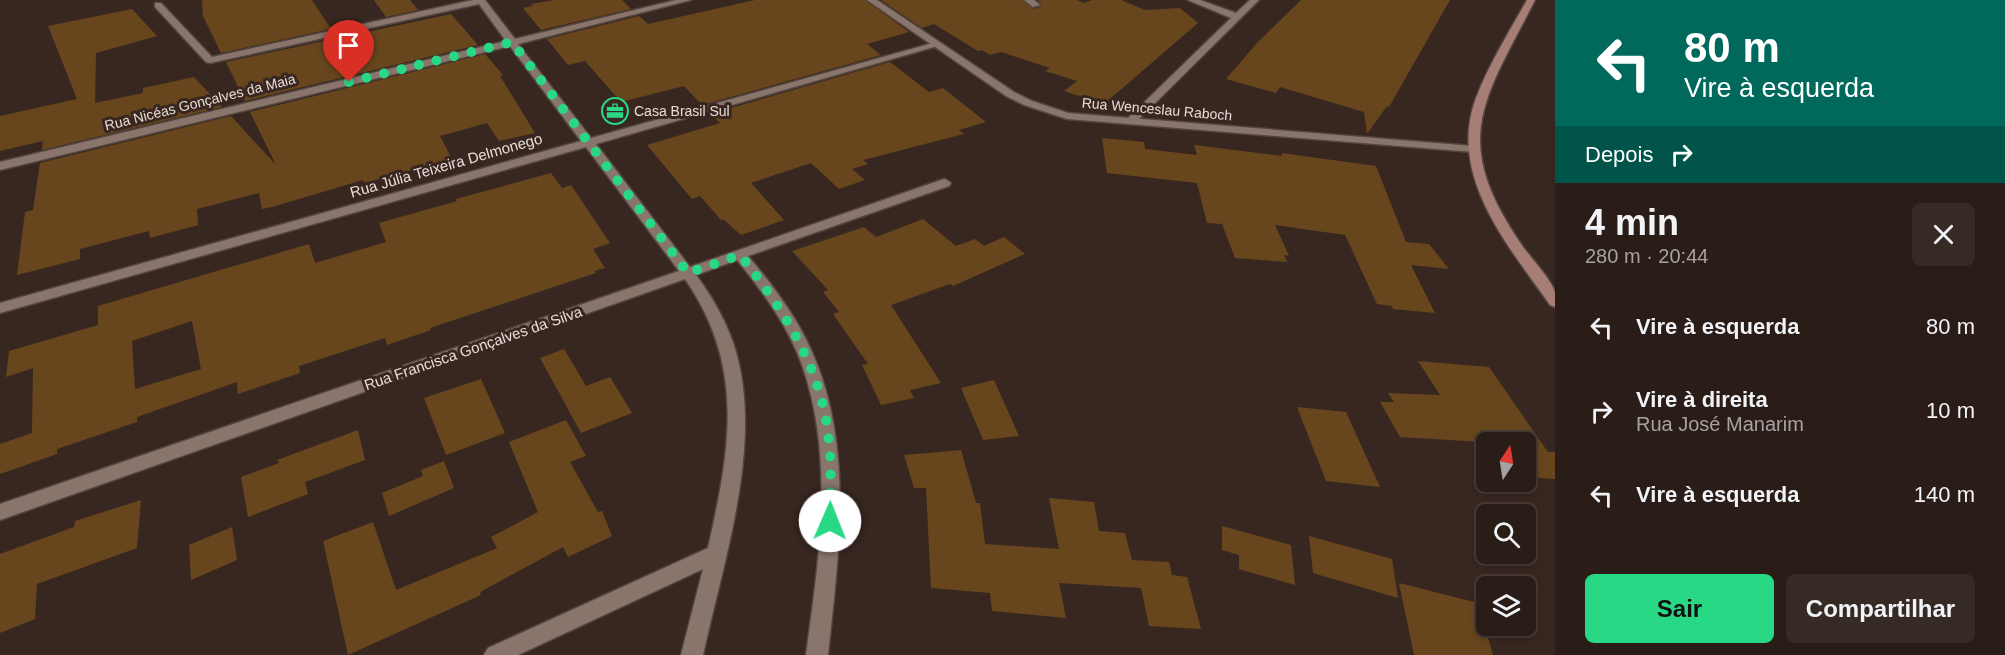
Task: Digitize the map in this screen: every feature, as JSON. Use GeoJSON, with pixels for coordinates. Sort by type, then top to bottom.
{"type":"FeatureCollection","features":[{"type":"Feature","properties":{"kind":"main road"},"geometry":{"type":"LineString","coordinates":[[1531,0],[1480,100],[1473,133],[1473,149],[1476,170],[1486,196],[1502,224],[1555,302]]}},
{"type":"Feature","properties":{"kind":"street","name":"Rua Nicéas Gonçalves da Maia"},"geometry":{"type":"LineString","coordinates":[[0,166],[687,0]]}},
{"type":"Feature","properties":{"kind":"street","name":"Rua Wenceslau Raboch"},"geometry":{"type":"LineString","coordinates":[[871,0],[993,84],[1028,104],[1067,116],[1473,149]]}},
{"type":"Feature","properties":{"kind":"street"},"geometry":{"type":"LineString","coordinates":[[1192,0],[1237,17]]}},
{"type":"Feature","properties":{"kind":"street"},"geometry":{"type":"LineString","coordinates":[[1130,122],[1255,0]]}},
{"type":"Feature","properties":{"kind":"street"},"geometry":{"type":"LineString","coordinates":[[159,5],[210,60],[480,1],[688,273],[708,301],[720,326],[732,367],[736,410],[735,455],[692,655]]}},
{"type":"Feature","properties":{"kind":"street","name":"Rua Júlia Teixeira Delmonego"},"geometry":{"type":"LineString","coordinates":[[0,308],[936,45]]}},
{"type":"Feature","properties":{"kind":"street","name":"Rua Francisca Gonçalves da Silva"},"geometry":{"type":"LineString","coordinates":[[0,512],[945,183]]}},
{"type":"Feature","properties":{"kind":"street"},"geometry":{"type":"LineString","coordinates":[[740,255],[791,325],[811,365],[825,413],[829,443],[830,521],[816,655]]}},
{"type":"Feature","properties":{"kind":"street"},"geometry":{"type":"LineString","coordinates":[[495,655],[715,554]]}},
{"type":"Feature","properties":{"kind":"building"},"geometry":{"type":"Polygon","coordinates":[[[202,0],[312,0],[331,29],[221,53],[203,16],[202,0]]]}},
{"type":"Feature","properties":{"kind":"building"},"geometry":{"type":"Polygon","coordinates":[[[374,0],[410,0],[418,10],[386,17],[374,0]]]}},
{"type":"Feature","properties":{"kind":"building"},"geometry":{"type":"Polygon","coordinates":[[[554,0],[622,0],[631,9],[541,30],[523,8],[533,6],[531,4],[554,0]]]}},
{"type":"Feature","properties":{"kind":"building"},"geometry":{"type":"Polygon","coordinates":[[[755,0],[865,0],[909,32],[867,44],[881,55],[702,105],[684,86],[621,102],[585,61],[568,65],[547,39],[639,16],[648,24],[755,0]]]}},
{"type":"Feature","properties":{"kind":"building"},"geometry":{"type":"Polygon","coordinates":[[[881,0],[1022,0],[1034,9],[1042,6],[1038,0],[1077,0],[1084,3],[1092,0],[1121,0],[1145,10],[1180,8],[1198,23],[1104,104],[1064,91],[1077,81],[1045,71],[1050,68],[1001,52],[990,55],[982,50],[978,51],[934,24],[922,28],[881,0]]]}},
{"type":"Feature","properties":{"kind":"building"},"geometry":{"type":"Polygon","coordinates":[[[1301,0],[1450,0],[1389,107],[1387,106],[1367,134],[1364,112],[1280,87],[1276,93],[1226,79],[1257,43],[1301,0]]]}},
{"type":"Feature","properties":{"kind":"building"},"geometry":{"type":"Polygon","coordinates":[[[132,9],[157,36],[96,53],[95,103],[143,93],[143,88],[194,77],[222,107],[42,150],[43,141],[0,151],[0,116],[77,99],[48,26],[132,9]]]}},
{"type":"Feature","properties":{"kind":"building"},"geometry":{"type":"Polygon","coordinates":[[[451,14],[478,45],[245,101],[226,62],[451,14]]]}},
{"type":"Feature","properties":{"kind":"building"},"geometry":{"type":"Polygon","coordinates":[[[485,54],[503,75],[500,76],[535,133],[499,141],[487,123],[440,136],[452,159],[364,183],[363,180],[262,209],[259,193],[197,209],[198,225],[150,238],[149,231],[80,249],[80,259],[17,275],[25,212],[33,210],[40,163],[231,116],[276,165],[250,112],[485,54]]]}},
{"type":"Feature","properties":{"kind":"building"},"geometry":{"type":"Polygon","coordinates":[[[890,62],[929,92],[943,88],[986,122],[959,130],[964,134],[863,160],[868,164],[852,169],[865,180],[839,189],[811,163],[751,183],[784,220],[741,235],[723,219],[721,220],[700,196],[692,199],[647,145],[720,123],[710,114],[890,62]]]}},
{"type":"Feature","properties":{"kind":"building"},"geometry":{"type":"Polygon","coordinates":[[[1102,138],[1144,142],[1145,149],[1197,155],[1194,145],[1282,156],[1282,153],[1376,166],[1406,242],[1429,244],[1449,269],[1411,265],[1435,313],[1393,309],[1392,306],[1377,304],[1345,235],[1275,225],[1289,256],[1284,255],[1287,262],[1235,258],[1222,224],[1207,223],[1197,183],[1107,173],[1102,138]]]}},
{"type":"Feature","properties":{"kind":"building"},"geometry":{"type":"Polygon","coordinates":[[[551,173],[562,188],[571,185],[610,243],[593,249],[605,268],[387,345],[385,338],[299,366],[300,373],[238,394],[237,382],[137,417],[137,422],[57,449],[57,454],[0,474],[0,444],[32,433],[33,368],[6,377],[9,351],[98,325],[98,306],[309,244],[315,263],[386,242],[379,223],[457,201],[456,199],[551,173]],[[192,321],[132,341],[135,389],[201,369],[192,321]]]}},
{"type":"Feature","properties":{"kind":"building"},"geometry":{"type":"Polygon","coordinates":[[[923,219],[956,246],[975,239],[984,246],[1004,237],[1025,254],[953,286],[950,284],[891,305],[941,383],[910,390],[914,398],[881,405],[862,365],[868,364],[833,314],[839,312],[823,292],[828,290],[792,251],[864,227],[876,237],[923,219]]]}},
{"type":"Feature","properties":{"kind":"building"},"geometry":{"type":"Polygon","coordinates":[[[564,349],[586,386],[610,377],[632,413],[581,433],[540,358],[564,349]]]}},
{"type":"Feature","properties":{"kind":"building"},"geometry":{"type":"Polygon","coordinates":[[[1418,361],[1489,367],[1534,432],[1476,432],[1476,442],[1400,437],[1380,402],[1394,402],[1388,393],[1440,395],[1418,361]]]}},
{"type":"Feature","properties":{"kind":"building"},"geometry":{"type":"Polygon","coordinates":[[[481,379],[505,433],[446,455],[424,398],[481,379]]]}},
{"type":"Feature","properties":{"kind":"building"},"geometry":{"type":"Polygon","coordinates":[[[994,380],[1019,436],[983,440],[961,388],[994,380]]]}},
{"type":"Feature","properties":{"kind":"building"},"geometry":{"type":"Polygon","coordinates":[[[1297,407],[1346,412],[1380,487],[1326,481],[1297,407]]]}},
{"type":"Feature","properties":{"kind":"building"},"geometry":{"type":"Polygon","coordinates":[[[566,420],[586,456],[570,462],[598,512],[602,511],[612,536],[568,557],[563,547],[480,592],[481,595],[348,655],[323,541],[373,522],[396,590],[497,548],[491,537],[538,512],[509,442],[566,420]]]}},
{"type":"Feature","properties":{"kind":"building"},"geometry":{"type":"Polygon","coordinates":[[[358,430],[365,460],[305,482],[308,494],[248,517],[241,477],[279,463],[277,460],[358,430]]]}},
{"type":"Feature","properties":{"kind":"building"},"geometry":{"type":"Polygon","coordinates":[[[1536,435],[1548,452],[1555,452],[1555,479],[1536,478],[1536,435]]]}},
{"type":"Feature","properties":{"kind":"building"},"geometry":{"type":"Polygon","coordinates":[[[961,450],[976,503],[980,503],[985,544],[1059,549],[1049,498],[1094,502],[1099,531],[1125,533],[1132,560],[1169,562],[1172,575],[1187,577],[1201,629],[1149,626],[1141,588],[1059,583],[1066,618],[992,611],[990,593],[931,588],[926,488],[914,488],[904,455],[961,450]]]}},
{"type":"Feature","properties":{"kind":"building"},"geometry":{"type":"Polygon","coordinates":[[[444,461],[454,488],[389,516],[382,493],[423,476],[421,470],[444,461]]]}},
{"type":"Feature","properties":{"kind":"building"},"geometry":{"type":"Polygon","coordinates":[[[141,500],[137,548],[37,584],[35,619],[0,633],[0,554],[74,527],[75,521],[141,500]]]}},
{"type":"Feature","properties":{"kind":"building"},"geometry":{"type":"Polygon","coordinates":[[[1222,526],[1291,545],[1295,585],[1239,569],[1239,555],[1222,550],[1222,526]]]}},
{"type":"Feature","properties":{"kind":"building"},"geometry":{"type":"Polygon","coordinates":[[[232,527],[237,560],[191,580],[189,545],[232,527]]]}},
{"type":"Feature","properties":{"kind":"building"},"geometry":{"type":"Polygon","coordinates":[[[1309,536],[1392,559],[1398,598],[1313,573],[1309,536]]]}},
{"type":"Feature","properties":{"kind":"building"},"geometry":{"type":"Polygon","coordinates":[[[1399,583],[1476,602],[1476,636],[1488,636],[1493,655],[1414,655],[1399,583]]]}},
{"type":"Feature","properties":{"kind":"place","name":"Casa Brasil Sul"},"geometry":{"type":"Point","coordinates":[615,111]}},
{"type":"Feature","properties":{"kind":"route"},"geometry":{"type":"LineString","coordinates":[[349,82],[512,42],[688,273],[740,255],[791,325],[811,365],[825,413],[830,458],[830,521]]}}]}
